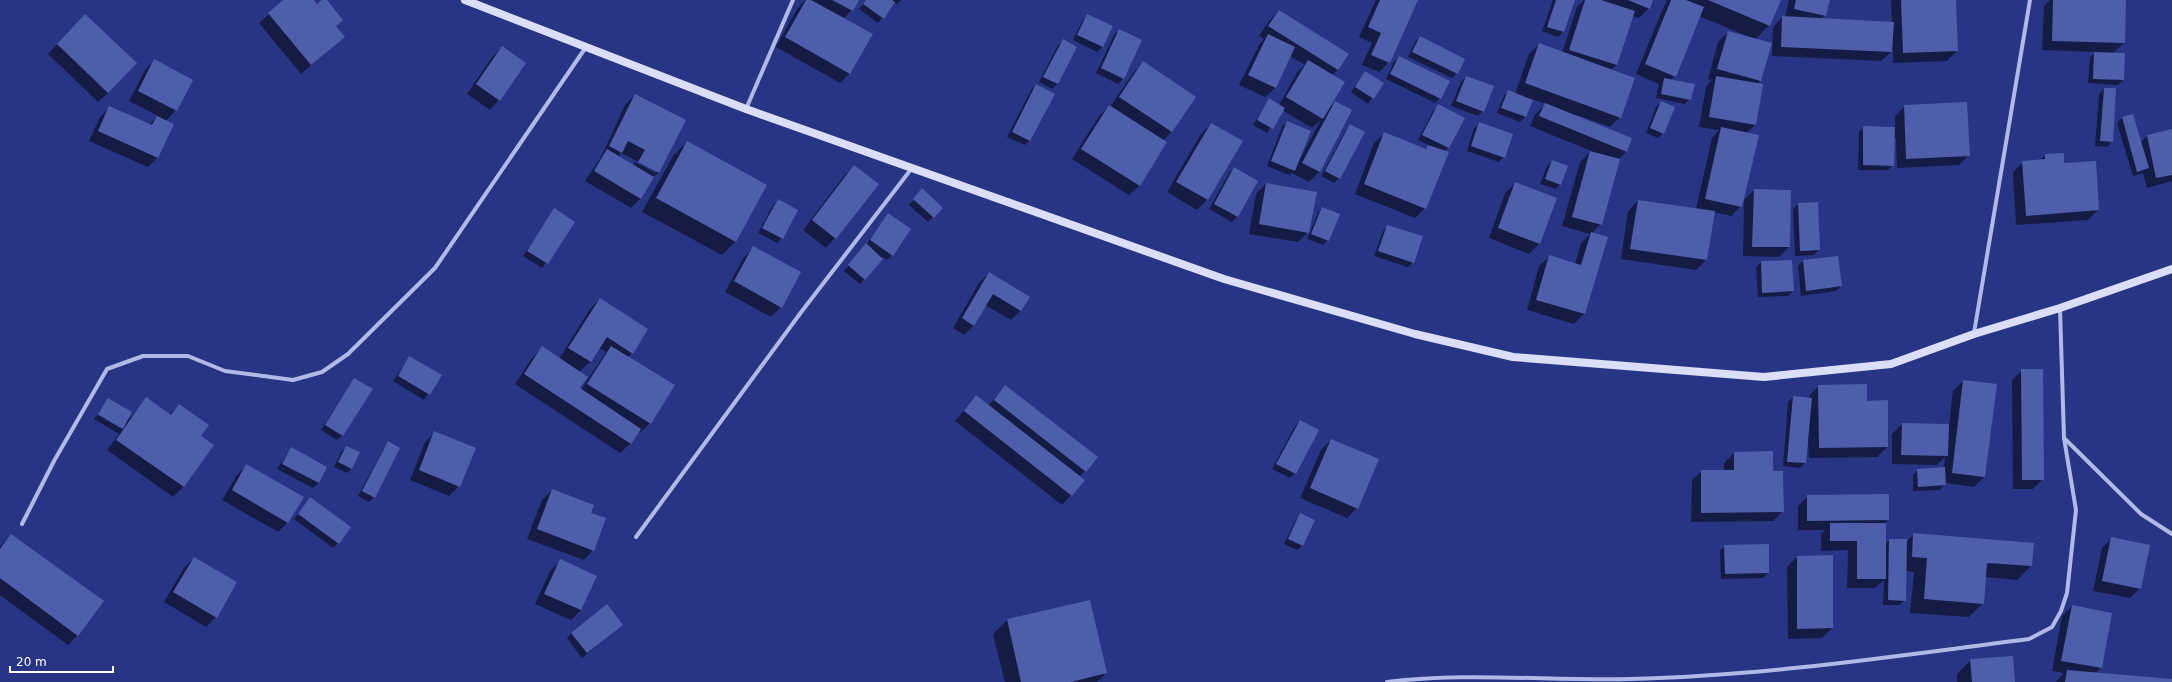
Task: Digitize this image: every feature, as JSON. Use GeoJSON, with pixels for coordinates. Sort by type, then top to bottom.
{"type":"FeatureCollection","features":[{"type":"Feature","properties":{"kind":"street"},"geometry":{"type":"LineString","coordinates":[[464,0],[746,109],[1224,279],[1415,334],[1513,357],[1764,377],[1891,364],[1974,334],[2060,308],[2172,269]]}},
{"type":"Feature","properties":{"kind":"street"},"geometry":{"type":"LineString","coordinates":[[746,109],[793,0]]}},
{"type":"Feature","properties":{"kind":"street"},"geometry":{"type":"LineString","coordinates":[[1974,334],[2030,0]]}},
{"type":"Feature","properties":{"kind":"street"},"geometry":{"type":"LineString","coordinates":[[22,524],[54,461],[107,369],[142,356],[188,356],[224,371],[294,380],[322,372],[348,354],[435,268],[586,47]]}},
{"type":"Feature","properties":{"kind":"street"},"geometry":{"type":"LineString","coordinates":[[636,537],[788,330],[912,168]]}},
{"type":"Feature","properties":{"kind":"street"},"geometry":{"type":"LineString","coordinates":[[1387,682],[1472,678],[1630,679],[1793,668],[2029,639],[2052,627],[2061,612],[2067,593],[2076,510],[2064,438],[2060,308]]}},
{"type":"Feature","properties":{"kind":"street"},"geometry":{"type":"LineString","coordinates":[[2064,438],[2141,514],[2172,534]]}},
{"type":"Feature","properties":{"kind":"building"},"geometry":{"type":"Polygon","coordinates":[[[283,0],[314,0],[317,4],[322,0],[327,0],[343,20],[336,26],[345,37],[311,65],[268,13],[283,0]]]}},
{"type":"Feature","properties":{"kind":"building"},"geometry":{"type":"Polygon","coordinates":[[[806,0],[811,0],[873,34],[850,74],[785,37],[806,0]]]}},
{"type":"Feature","properties":{"kind":"building"},"geometry":{"type":"Polygon","coordinates":[[[832,0],[859,0],[853,11],[832,0]]]}},
{"type":"Feature","properties":{"kind":"building"},"geometry":{"type":"Polygon","coordinates":[[[866,0],[892,0],[895,2],[884,19],[863,4],[866,0]]]}},
{"type":"Feature","properties":{"kind":"building"},"geometry":{"type":"Polygon","coordinates":[[[1380,0],[1418,0],[1390,63],[1371,55],[1381,33],[1368,27],[1380,0]]]}},
{"type":"Feature","properties":{"kind":"building"},"geometry":{"type":"Polygon","coordinates":[[[1556,0],[1575,0],[1564,32],[1547,27],[1556,0]]]}},
{"type":"Feature","properties":{"kind":"building"},"geometry":{"type":"Polygon","coordinates":[[[1585,0],[1601,0],[1635,11],[1617,65],[1569,50],[1585,0]]]}},
{"type":"Feature","properties":{"kind":"building"},"geometry":{"type":"Polygon","coordinates":[[[1628,0],[1653,0],[1650,9],[1628,0]]]}},
{"type":"Feature","properties":{"kind":"building"},"geometry":{"type":"Polygon","coordinates":[[[1671,0],[1686,0],[1704,7],[1676,77],[1645,64],[1671,0]]]}},
{"type":"Feature","properties":{"kind":"building"},"geometry":{"type":"Polygon","coordinates":[[[1708,0],[1781,0],[1770,26],[1708,0]]]}},
{"type":"Feature","properties":{"kind":"building"},"geometry":{"type":"Polygon","coordinates":[[[1796,0],[1830,0],[1826,16],[1794,9],[1796,0]]]}},
{"type":"Feature","properties":{"kind":"building"},"geometry":{"type":"Polygon","coordinates":[[[1901,0],[1956,0],[1958,51],[1903,53],[1901,0]]]}},
{"type":"Feature","properties":{"kind":"building"},"geometry":{"type":"Polygon","coordinates":[[[2053,0],[2126,0],[2125,43],[2052,41],[2053,0]]]}},
{"type":"Feature","properties":{"kind":"building"},"geometry":{"type":"Polygon","coordinates":[[[1279,10],[1349,54],[1338,70],[1268,26],[1279,10]]]}},
{"type":"Feature","properties":{"kind":"building"},"geometry":{"type":"Polygon","coordinates":[[[85,14],[137,63],[108,93],[57,44],[85,14]]]}},
{"type":"Feature","properties":{"kind":"building"},"geometry":{"type":"Polygon","coordinates":[[[1087,14],[1113,26],[1103,47],[1077,35],[1087,14]]]}},
{"type":"Feature","properties":{"kind":"building"},"geometry":{"type":"Polygon","coordinates":[[[1782,16],[1894,22],[1892,52],[1781,47],[1782,16]]]}},
{"type":"Feature","properties":{"kind":"building"},"geometry":{"type":"Polygon","coordinates":[[[1119,29],[1142,40],[1124,79],[1101,68],[1119,29]]]}},
{"type":"Feature","properties":{"kind":"building"},"geometry":{"type":"Polygon","coordinates":[[[1728,31],[1772,43],[1761,81],[1717,69],[1728,31]]]}},
{"type":"Feature","properties":{"kind":"building"},"geometry":{"type":"Polygon","coordinates":[[[1268,34],[1295,47],[1276,88],[1248,75],[1268,34]]]}},
{"type":"Feature","properties":{"kind":"building"},"geometry":{"type":"Polygon","coordinates":[[[1420,36],[1465,59],[1458,74],[1412,52],[1420,36]]]}},
{"type":"Feature","properties":{"kind":"building"},"geometry":{"type":"Polygon","coordinates":[[[1063,39],[1077,47],[1058,84],[1043,77],[1063,39]]]}},
{"type":"Feature","properties":{"kind":"building"},"geometry":{"type":"Polygon","coordinates":[[[1539,43],[1635,78],[1621,118],[1525,83],[1539,43]]]}},
{"type":"Feature","properties":{"kind":"building"},"geometry":{"type":"Polygon","coordinates":[[[502,46],[526,63],[500,101],[476,84],[502,46]]]}},
{"type":"Feature","properties":{"kind":"building"},"geometry":{"type":"Polygon","coordinates":[[[2094,52],[2125,53],[2124,80],[2093,79],[2094,52]]]}},
{"type":"Feature","properties":{"kind":"building"},"geometry":{"type":"Polygon","coordinates":[[[1399,56],[1450,81],[1441,99],[1390,74],[1399,56]]]}},
{"type":"Feature","properties":{"kind":"building"},"geometry":{"type":"Polygon","coordinates":[[[154,59],[193,80],[177,111],[138,91],[154,59]]]}},
{"type":"Feature","properties":{"kind":"building"},"geometry":{"type":"Polygon","coordinates":[[[1308,60],[1345,82],[1323,119],[1286,97],[1308,60]]]}},
{"type":"Feature","properties":{"kind":"building"},"geometry":{"type":"Polygon","coordinates":[[[1143,61],[1196,97],[1172,132],[1119,97],[1143,61]]]}},
{"type":"Feature","properties":{"kind":"building"},"geometry":{"type":"Polygon","coordinates":[[[1365,71],[1384,83],[1374,99],[1355,87],[1365,71]]]}},
{"type":"Feature","properties":{"kind":"building"},"geometry":{"type":"Polygon","coordinates":[[[1466,76],[1494,86],[1484,112],[1456,101],[1466,76]]]}},
{"type":"Feature","properties":{"kind":"building"},"geometry":{"type":"Polygon","coordinates":[[[1716,76],[1763,84],[1756,125],[1709,117],[1716,76]]]}},
{"type":"Feature","properties":{"kind":"building"},"geometry":{"type":"Polygon","coordinates":[[[1664,78],[1695,84],[1691,100],[1661,94],[1664,78]]]}},
{"type":"Feature","properties":{"kind":"building"},"geometry":{"type":"Polygon","coordinates":[[[1036,84],[1055,94],[1030,141],[1012,132],[1036,84]]]}},
{"type":"Feature","properties":{"kind":"building"},"geometry":{"type":"Polygon","coordinates":[[[2104,88],[2116,88],[2113,142],[2100,141],[2104,88]]]}},
{"type":"Feature","properties":{"kind":"building"},"geometry":{"type":"Polygon","coordinates":[[[1508,90],[1533,100],[1526,117],[1501,108],[1508,90]]]}},
{"type":"Feature","properties":{"kind":"building"},"geometry":{"type":"Polygon","coordinates":[[[635,94],[686,120],[659,173],[638,162],[645,150],[628,141],[622,153],[609,146],[635,94]]]}},
{"type":"Feature","properties":{"kind":"building"},"geometry":{"type":"Polygon","coordinates":[[[1269,98],[1285,108],[1273,129],[1257,120],[1269,98]]]}},
{"type":"Feature","properties":{"kind":"building"},"geometry":{"type":"Polygon","coordinates":[[[1335,101],[1352,110],[1320,172],[1302,163],[1335,101]]]}},
{"type":"Feature","properties":{"kind":"building"},"geometry":{"type":"Polygon","coordinates":[[[1661,101],[1675,107],[1664,134],[1650,128],[1661,101]]]}},
{"type":"Feature","properties":{"kind":"building"},"geometry":{"type":"Polygon","coordinates":[[[1967,102],[1970,156],[1906,159],[1904,105],[1967,102]]]}},
{"type":"Feature","properties":{"kind":"building"},"geometry":{"type":"Polygon","coordinates":[[[1545,103],[1632,138],[1627,152],[1539,116],[1545,103]]]}},
{"type":"Feature","properties":{"kind":"building"},"geometry":{"type":"Polygon","coordinates":[[[1438,104],[1465,118],[1449,148],[1422,135],[1438,104]]]}},
{"type":"Feature","properties":{"kind":"building"},"geometry":{"type":"Polygon","coordinates":[[[1109,105],[1167,142],[1140,186],[1081,149],[1109,105]]]}},
{"type":"Feature","properties":{"kind":"building"},"geometry":{"type":"Polygon","coordinates":[[[109,106],[152,125],[157,116],[174,124],[158,158],[98,131],[109,106]]]}},
{"type":"Feature","properties":{"kind":"building"},"geometry":{"type":"Polygon","coordinates":[[[2133,114],[2149,168],[2137,172],[2122,117],[2133,114]]]}},
{"type":"Feature","properties":{"kind":"building"},"geometry":{"type":"Polygon","coordinates":[[[1287,121],[1311,131],[1295,171],[1271,161],[1287,121]]]}},
{"type":"Feature","properties":{"kind":"building"},"geometry":{"type":"Polygon","coordinates":[[[1479,122],[1513,134],[1505,158],[1471,146],[1479,122]]]}},
{"type":"Feature","properties":{"kind":"building"},"geometry":{"type":"Polygon","coordinates":[[[1211,123],[1243,141],[1208,200],[1176,182],[1211,123]]]}},
{"type":"Feature","properties":{"kind":"building"},"geometry":{"type":"Polygon","coordinates":[[[1350,124],[1365,132],[1340,179],[1325,171],[1350,124]]]}},
{"type":"Feature","properties":{"kind":"building"},"geometry":{"type":"Polygon","coordinates":[[[1863,126],[1895,127],[1894,166],[1863,165],[1863,126]]]}},
{"type":"Feature","properties":{"kind":"building"},"geometry":{"type":"Polygon","coordinates":[[[1721,127],[1759,135],[1742,207],[1705,199],[1721,127]]]}},
{"type":"Feature","properties":{"kind":"building"},"geometry":{"type":"Polygon","coordinates":[[[2172,129],[2172,175],[2156,178],[2147,135],[2172,129]]]}},
{"type":"Feature","properties":{"kind":"building"},"geometry":{"type":"Polygon","coordinates":[[[1384,132],[1426,149],[1428,145],[1449,152],[1426,209],[1364,184],[1384,132]]]}},
{"type":"Feature","properties":{"kind":"building"},"geometry":{"type":"Polygon","coordinates":[[[687,141],[767,185],[736,242],[656,198],[687,141]]]}},
{"type":"Feature","properties":{"kind":"building"},"geometry":{"type":"Polygon","coordinates":[[[607,149],[654,177],[641,199],[594,171],[607,149]]]}},
{"type":"Feature","properties":{"kind":"building"},"geometry":{"type":"Polygon","coordinates":[[[1590,151],[1620,159],[1602,225],[1572,217],[1590,151]]]}},
{"type":"Feature","properties":{"kind":"building"},"geometry":{"type":"Polygon","coordinates":[[[2064,153],[2064,163],[2096,161],[2099,210],[2026,216],[2022,161],[2045,159],[2045,154],[2064,153]]]}},
{"type":"Feature","properties":{"kind":"building"},"geometry":{"type":"Polygon","coordinates":[[[1552,160],[1568,166],[1561,185],[1545,179],[1552,160]]]}},
{"type":"Feature","properties":{"kind":"building"},"geometry":{"type":"Polygon","coordinates":[[[854,165],[879,184],[836,239],[812,220],[854,165]]]}},
{"type":"Feature","properties":{"kind":"building"},"geometry":{"type":"Polygon","coordinates":[[[1234,167],[1258,181],[1238,217],[1214,204],[1234,167]]]}},
{"type":"Feature","properties":{"kind":"building"},"geometry":{"type":"Polygon","coordinates":[[[1515,182],[1557,198],[1540,244],[1498,228],[1515,182]]]}},
{"type":"Feature","properties":{"kind":"building"},"geometry":{"type":"Polygon","coordinates":[[[1266,183],[1317,192],[1309,233],[1259,224],[1266,183]]]}},
{"type":"Feature","properties":{"kind":"building"},"geometry":{"type":"Polygon","coordinates":[[[922,188],[943,208],[934,218],[913,199],[922,188]]]}},
{"type":"Feature","properties":{"kind":"building"},"geometry":{"type":"Polygon","coordinates":[[[1754,189],[1791,190],[1790,247],[1752,247],[1754,189]]]}},
{"type":"Feature","properties":{"kind":"building"},"geometry":{"type":"Polygon","coordinates":[[[778,199],[798,210],[783,239],[762,228],[778,199]]]}},
{"type":"Feature","properties":{"kind":"building"},"geometry":{"type":"Polygon","coordinates":[[[1638,200],[1715,211],[1707,260],[1630,249],[1638,200]]]}},
{"type":"Feature","properties":{"kind":"building"},"geometry":{"type":"Polygon","coordinates":[[[1818,202],[1820,250],[1800,251],[1798,203],[1818,202]]]}},
{"type":"Feature","properties":{"kind":"building"},"geometry":{"type":"Polygon","coordinates":[[[1322,207],[1340,214],[1329,241],[1311,234],[1322,207]]]}},
{"type":"Feature","properties":{"kind":"building"},"geometry":{"type":"Polygon","coordinates":[[[554,208],[575,222],[548,264],[527,251],[554,208]]]}},
{"type":"Feature","properties":{"kind":"building"},"geometry":{"type":"Polygon","coordinates":[[[888,213],[911,229],[893,256],[870,240],[888,213]]]}},
{"type":"Feature","properties":{"kind":"building"},"geometry":{"type":"Polygon","coordinates":[[[1387,225],[1423,236],[1414,263],[1378,251],[1387,225]]]}},
{"type":"Feature","properties":{"kind":"building"},"geometry":{"type":"Polygon","coordinates":[[[1591,232],[1608,237],[1585,314],[1536,300],[1549,255],[1581,265],[1591,232]]]}},
{"type":"Feature","properties":{"kind":"building"},"geometry":{"type":"Polygon","coordinates":[[[866,243],[883,259],[865,280],[848,265],[866,243]]]}},
{"type":"Feature","properties":{"kind":"building"},"geometry":{"type":"Polygon","coordinates":[[[753,246],[801,272],[782,308],[734,281],[753,246]]]}},
{"type":"Feature","properties":{"kind":"building"},"geometry":{"type":"Polygon","coordinates":[[[1838,256],[1842,286],[1806,291],[1803,260],[1838,256]]]}},
{"type":"Feature","properties":{"kind":"building"},"geometry":{"type":"Polygon","coordinates":[[[1792,260],[1794,291],[1762,293],[1761,261],[1792,260]]]}},
{"type":"Feature","properties":{"kind":"building"},"geometry":{"type":"Polygon","coordinates":[[[989,272],[1030,297],[1021,311],[993,294],[974,326],[962,318],[989,272]]]}},
{"type":"Feature","properties":{"kind":"building"},"geometry":{"type":"Polygon","coordinates":[[[600,298],[648,329],[633,354],[607,337],[591,362],[568,348],[600,298]]]}},
{"type":"Feature","properties":{"kind":"building"},"geometry":{"type":"Polygon","coordinates":[[[542,346],[588,377],[580,388],[641,429],[631,444],[524,374],[542,346]]]}},
{"type":"Feature","properties":{"kind":"building"},"geometry":{"type":"Polygon","coordinates":[[[611,346],[675,385],[651,424],[587,384],[611,346]]]}},
{"type":"Feature","properties":{"kind":"building"},"geometry":{"type":"Polygon","coordinates":[[[409,356],[442,375],[430,395],[398,376],[409,356]]]}},
{"type":"Feature","properties":{"kind":"building"},"geometry":{"type":"Polygon","coordinates":[[[2021,369],[2043,369],[2044,480],[2022,480],[2021,369]]]}},
{"type":"Feature","properties":{"kind":"building"},"geometry":{"type":"Polygon","coordinates":[[[354,378],[373,389],[343,436],[325,425],[354,378]]]}},
{"type":"Feature","properties":{"kind":"building"},"geometry":{"type":"Polygon","coordinates":[[[1963,380],[1997,384],[1985,477],[1952,473],[1963,380]]]}},
{"type":"Feature","properties":{"kind":"building"},"geometry":{"type":"Polygon","coordinates":[[[1867,384],[1867,401],[1888,400],[1888,447],[1819,448],[1818,385],[1867,384]]]}},
{"type":"Feature","properties":{"kind":"building"},"geometry":{"type":"Polygon","coordinates":[[[1005,385],[1098,457],[1086,472],[994,400],[1005,385]]]}},
{"type":"Feature","properties":{"kind":"building"},"geometry":{"type":"Polygon","coordinates":[[[976,395],[1085,480],[1072,496],[964,411],[976,395]]]}},
{"type":"Feature","properties":{"kind":"building"},"geometry":{"type":"Polygon","coordinates":[[[1793,396],[1812,398],[1806,463],[1787,462],[1793,396]]]}},
{"type":"Feature","properties":{"kind":"building"},"geometry":{"type":"Polygon","coordinates":[[[146,397],[171,415],[179,404],[209,425],[201,436],[214,445],[184,487],[116,440],[146,397]]]}},
{"type":"Feature","properties":{"kind":"building"},"geometry":{"type":"Polygon","coordinates":[[[108,398],[132,412],[123,429],[98,414],[108,398]]]}},
{"type":"Feature","properties":{"kind":"building"},"geometry":{"type":"Polygon","coordinates":[[[1300,420],[1319,430],[1296,474],[1276,464],[1300,420]]]}},
{"type":"Feature","properties":{"kind":"building"},"geometry":{"type":"Polygon","coordinates":[[[1902,423],[1949,424],[1948,456],[1901,455],[1902,423]]]}},
{"type":"Feature","properties":{"kind":"building"},"geometry":{"type":"Polygon","coordinates":[[[434,431],[476,448],[460,487],[419,470],[434,431]]]}},
{"type":"Feature","properties":{"kind":"building"},"geometry":{"type":"Polygon","coordinates":[[[1331,439],[1379,459],[1358,509],[1310,488],[1331,439]]]}},
{"type":"Feature","properties":{"kind":"building"},"geometry":{"type":"Polygon","coordinates":[[[388,441],[400,448],[375,498],[362,491],[388,441]]]}},
{"type":"Feature","properties":{"kind":"building"},"geometry":{"type":"Polygon","coordinates":[[[346,446],[360,452],[352,469],[338,462],[346,446]]]}},
{"type":"Feature","properties":{"kind":"building"},"geometry":{"type":"Polygon","coordinates":[[[291,447],[327,467],[319,483],[282,464],[291,447]]]}},
{"type":"Feature","properties":{"kind":"building"},"geometry":{"type":"Polygon","coordinates":[[[1773,451],[1773,471],[1783,471],[1784,512],[1701,513],[1701,470],[1734,470],[1734,452],[1773,451]]]}},
{"type":"Feature","properties":{"kind":"building"},"geometry":{"type":"Polygon","coordinates":[[[246,464],[304,497],[288,523],[232,490],[246,464]]]}},
{"type":"Feature","properties":{"kind":"building"},"geometry":{"type":"Polygon","coordinates":[[[1945,467],[1946,485],[1918,487],[1917,469],[1945,467]]]}},
{"type":"Feature","properties":{"kind":"building"},"geometry":{"type":"Polygon","coordinates":[[[552,489],[594,505],[591,513],[606,518],[594,551],[537,529],[552,489]]]}},
{"type":"Feature","properties":{"kind":"building"},"geometry":{"type":"Polygon","coordinates":[[[1889,494],[1889,520],[1807,521],[1807,495],[1889,494]]]}},
{"type":"Feature","properties":{"kind":"building"},"geometry":{"type":"Polygon","coordinates":[[[310,497],[351,527],[339,544],[298,514],[310,497]]]}},
{"type":"Feature","properties":{"kind":"building"},"geometry":{"type":"Polygon","coordinates":[[[1300,513],[1315,520],[1303,546],[1288,539],[1300,513]]]}},
{"type":"Feature","properties":{"kind":"building"},"geometry":{"type":"Polygon","coordinates":[[[1830,523],[1886,523],[1886,579],[1857,579],[1857,541],[1830,541],[1830,523]]]}},
{"type":"Feature","properties":{"kind":"building"},"geometry":{"type":"Polygon","coordinates":[[[1913,533],[2034,543],[2032,566],[1987,563],[1984,604],[1924,599],[1927,558],[1912,557],[1913,533]]]}},
{"type":"Feature","properties":{"kind":"building"},"geometry":{"type":"Polygon","coordinates":[[[11,534],[104,601],[78,636],[0,578],[0,549],[11,534]]]}},
{"type":"Feature","properties":{"kind":"building"},"geometry":{"type":"Polygon","coordinates":[[[2111,537],[2150,545],[2141,589],[2102,581],[2111,537]]]}},
{"type":"Feature","properties":{"kind":"building"},"geometry":{"type":"Polygon","coordinates":[[[1889,539],[1907,539],[1906,601],[1888,600],[1889,539]]]}},
{"type":"Feature","properties":{"kind":"building"},"geometry":{"type":"Polygon","coordinates":[[[1769,544],[1769,573],[1725,574],[1724,545],[1769,544]]]}},
{"type":"Feature","properties":{"kind":"building"},"geometry":{"type":"Polygon","coordinates":[[[1833,555],[1833,628],[1797,629],[1797,556],[1833,555]]]}},
{"type":"Feature","properties":{"kind":"building"},"geometry":{"type":"Polygon","coordinates":[[[194,557],[237,582],[217,618],[173,592],[194,557]]]}},
{"type":"Feature","properties":{"kind":"building"},"geometry":{"type":"Polygon","coordinates":[[[560,559],[597,576],[581,610],[544,594],[560,559]]]}},
{"type":"Feature","properties":{"kind":"building"},"geometry":{"type":"Polygon","coordinates":[[[1090,600],[1107,673],[1071,682],[1021,682],[1007,619],[1090,600]]]}},
{"type":"Feature","properties":{"kind":"building"},"geometry":{"type":"Polygon","coordinates":[[[607,604],[623,625],[587,653],[571,633],[607,604]]]}},
{"type":"Feature","properties":{"kind":"building"},"geometry":{"type":"Polygon","coordinates":[[[2072,605],[2112,613],[2102,668],[2061,661],[2072,605]]]}},
{"type":"Feature","properties":{"kind":"building"},"geometry":{"type":"Polygon","coordinates":[[[2013,656],[2015,682],[1972,682],[1970,659],[2013,656]]]}},
{"type":"Feature","properties":{"kind":"building"},"geometry":{"type":"Polygon","coordinates":[[[2067,670],[2172,679],[2172,682],[2065,682],[2067,670]]]}}]}
